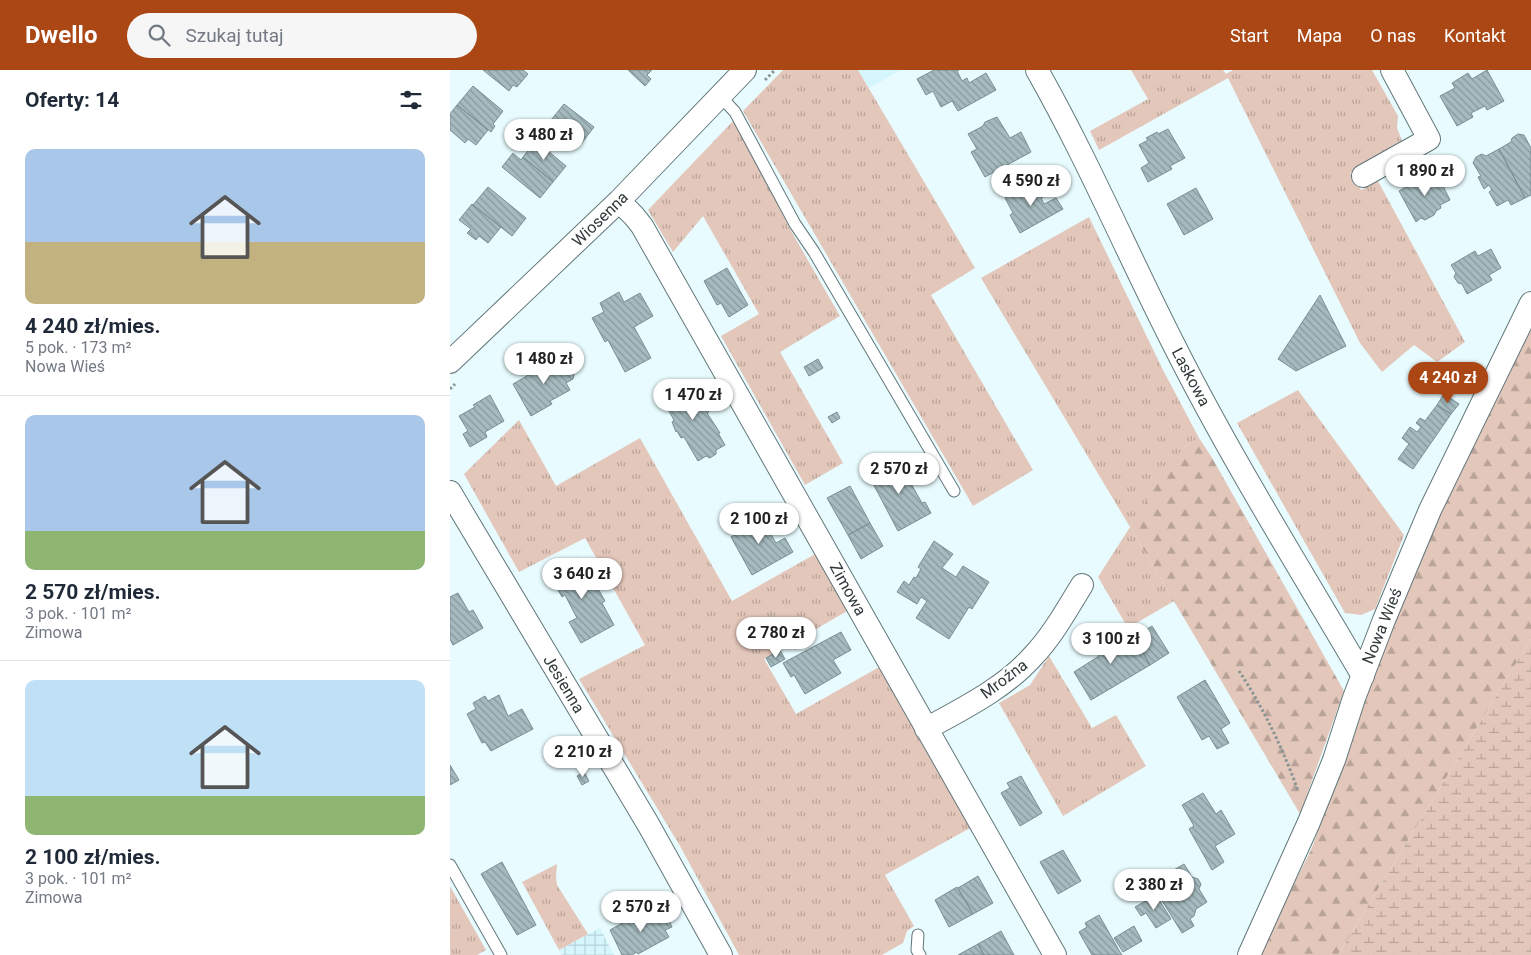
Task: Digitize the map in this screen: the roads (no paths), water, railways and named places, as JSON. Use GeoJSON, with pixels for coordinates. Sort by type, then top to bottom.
{"type":"FeatureCollection","features":[{"type":"Feature","properties":{"kind":"street","name":"Wiosenna"},"geometry":{"type":"LineString","coordinates":[[450,362],[619,201],[745,70]]}},
{"type":"Feature","properties":{"kind":"street","name":"Laskowa"},"geometry":{"type":"LineString","coordinates":[[1037,70],[1085,159],[1174,347],[1363,676]]}},
{"type":"Feature","properties":{"kind":"street"},"geometry":{"type":"LineString","coordinates":[[1363,176],[1430,139],[1392,70]]}},
{"type":"Feature","properties":{"kind":"street","name":"Zimowa"},"geometry":{"type":"LineString","coordinates":[[619,201],[642,226],[1056,955]]}},
{"type":"Feature","properties":{"kind":"street","name":"Nowa Wieś"},"geometry":{"type":"LineString","coordinates":[[1249,955],[1309,822],[1334,760],[1363,676],[1430,510],[1531,303]]}},
{"type":"Feature","properties":{"kind":"street","name":"Jesienna"},"geometry":{"type":"LineString","coordinates":[[450,492],[623,782],[721,955]]}},
{"type":"Feature","properties":{"kind":"street","name":"Mroźna"},"geometry":{"type":"LineString","coordinates":[[926,729],[1004,683],[1020,669],[1044,644],[1082,585]]}},
{"type":"Feature","properties":{"kind":"lane"},"geometry":{"type":"LineString","coordinates":[[720,96],[735,112],[795,224],[814,252],[954,491]]}},
{"type":"Feature","properties":{"kind":"lane"},"geometry":{"type":"LineString","coordinates":[[450,865],[501,955]]}},
{"type":"Feature","properties":{"kind":"lane"},"geometry":{"type":"LineString","coordinates":[[918,936],[917,950],[920,955]]}}]}
